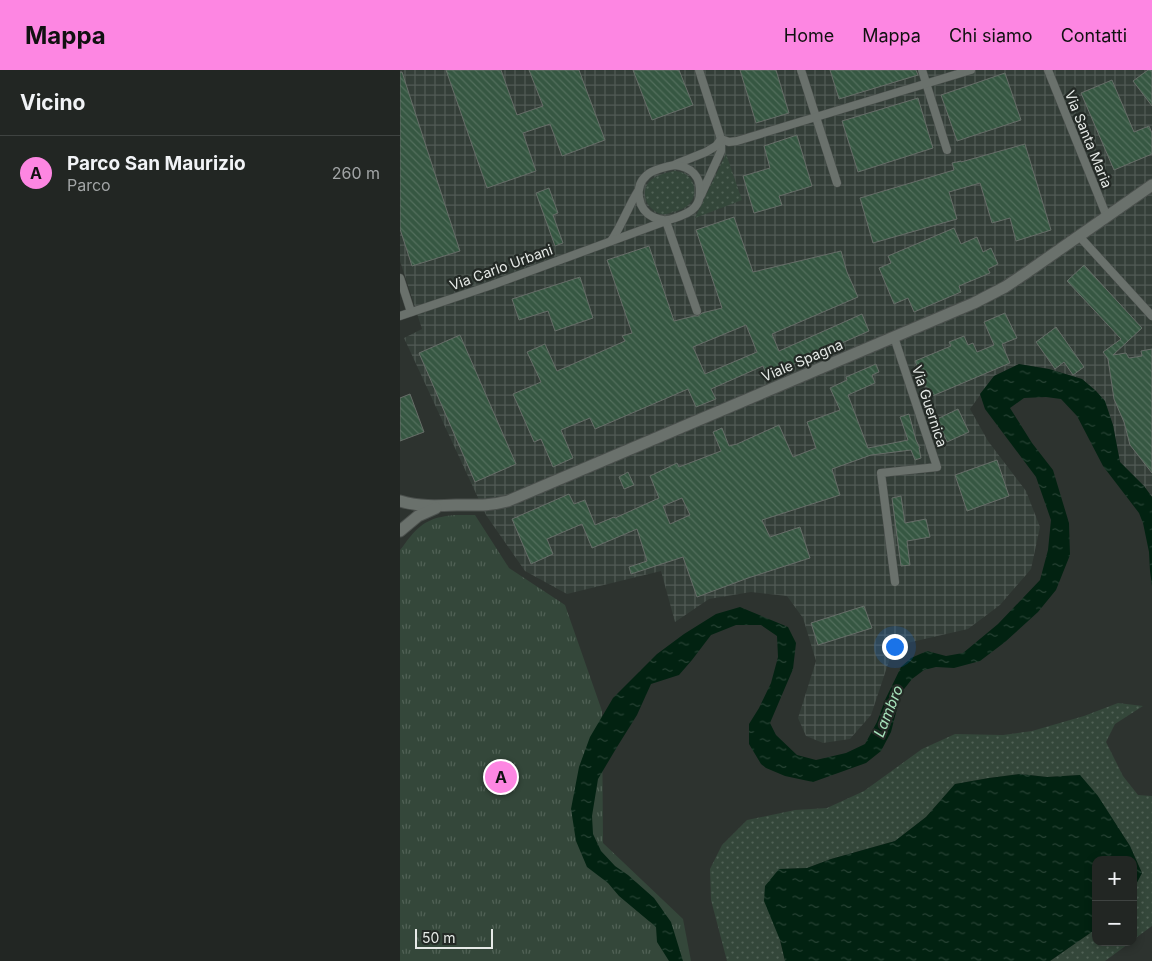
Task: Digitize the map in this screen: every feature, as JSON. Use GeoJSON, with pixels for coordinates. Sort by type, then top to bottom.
{"type":"FeatureCollection","features":[{"type":"Feature","properties":{"kind":"street"},"geometry":{"type":"LineString","coordinates":[[639,189],[640,204],[644,210],[657,219],[666,221],[687,214],[699,200],[721,151],[721,139],[699,70]]}},
{"type":"Feature","properties":{"kind":"street"},"geometry":{"type":"LineString","coordinates":[[801,70],[838,183]]}},
{"type":"Feature","properties":{"kind":"street"},"geometry":{"type":"LineString","coordinates":[[922,70],[947,150]]}},
{"type":"Feature","properties":{"kind":"street"},"geometry":{"type":"LineString","coordinates":[[721,139],[729,142],[737,141],[970,70]]}},
{"type":"Feature","properties":{"kind":"street","name":"Via Santa Maria"},"geometry":{"type":"LineString","coordinates":[[1048,70],[1108,217]]}},
{"type":"Feature","properties":{"kind":"street"},"geometry":{"type":"LineString","coordinates":[[611,241],[647,174],[706,152],[716,146],[721,139]]}},
{"type":"Feature","properties":{"kind":"street"},"geometry":{"type":"LineString","coordinates":[[675,164],[689,168],[694,172],[700,186],[699,200]]}},
{"type":"Feature","properties":{"kind":"street","name":"Viale Spagna"},"geometry":{"type":"LineString","coordinates":[[400,501],[411,505],[440,507],[494,505],[508,501],[974,302],[1005,286],[1152,185]]}},
{"type":"Feature","properties":{"kind":"street"},"geometry":{"type":"LineString","coordinates":[[666,221],[697,311]]}},
{"type":"Feature","properties":{"kind":"street","name":"Via Carlo Urbani"},"geometry":{"type":"LineString","coordinates":[[400,316],[492,285],[666,221]]}},
{"type":"Feature","properties":{"kind":"street"},"geometry":{"type":"LineString","coordinates":[[1079,236],[1152,316]]}},
{"type":"Feature","properties":{"kind":"street"},"geometry":{"type":"LineString","coordinates":[[400,278],[411,312]]}},
{"type":"Feature","properties":{"kind":"street","name":"Via Guernica"},"geometry":{"type":"LineString","coordinates":[[894,337],[937,467],[881,473],[895,582]]}},
{"type":"Feature","properties":{"kind":"street","name":"Viale Spagna"},"geometry":{"type":"LineString","coordinates":[[400,531],[418,516],[440,507]]}},
{"type":"Feature","properties":{"kind":"shaded area"},"geometry":{"type":"Polygon","coordinates":[[[400,70],[1152,70],[1152,497],[1144,486],[1120,462],[1113,425],[1096,391],[1082,379],[1049,369],[1019,364],[994,376],[970,409],[988,441],[1026,491],[1040,527],[1031,569],[1000,605],[968,629],[894,646],[871,715],[850,739],[823,743],[806,736],[798,718],[816,661],[803,618],[787,596],[751,592],[709,599],[675,622],[661,571],[567,594],[525,571],[486,515],[404,338],[422,329],[400,261],[400,70]]]}},
{"type":"Feature","properties":{"kind":"green space"},"geometry":{"type":"Polygon","coordinates":[[[726,154],[742,200],[695,218],[726,154]]]}},
{"type":"Feature","properties":{"kind":"green space"},"geometry":{"type":"Polygon","coordinates":[[[675,171],[687,175],[692,180],[694,188],[693,198],[683,209],[666,214],[657,213],[649,205],[645,197],[647,185],[655,177],[675,171]]]}},
{"type":"Feature","properties":{"kind":"green space"},"geometry":{"type":"Polygon","coordinates":[[[455,515],[475,515],[509,568],[565,605],[602,711],[603,843],[683,919],[691,961],[400,961],[400,550],[415,531],[425,523],[436,518],[455,515]]]}},
{"type":"Feature","properties":{"kind":"green space"},"geometry":{"type":"Polygon","coordinates":[[[1118,703],[1143,706],[1115,724],[1106,742],[1123,776],[1138,795],[1152,796],[1152,926],[1137,937],[1137,882],[1142,873],[1137,862],[1137,856],[1134,856],[1115,823],[1080,775],[1047,777],[1020,774],[955,784],[926,817],[895,841],[831,859],[807,868],[779,869],[780,940],[785,961],[727,961],[711,900],[710,869],[722,845],[747,820],[795,810],[827,808],[864,791],[922,749],[955,734],[1003,735],[1032,731],[1084,716],[1118,703]]]}},
{"type":"Feature","properties":{"kind":"green space"},"geometry":{"type":"Polygon","coordinates":[[[1092,932],[1092,946],[1126,946],[1105,961],[1050,961],[1092,932]]]}},
{"type":"Feature","properties":{"kind":"water","name":"Lambro"},"geometry":{"type":"Polygon","coordinates":[[[1019,364],[1049,369],[1082,379],[1105,401],[1113,425],[1120,462],[1144,486],[1152,497],[1152,586],[1149,552],[1139,513],[1103,466],[1077,416],[1061,399],[1046,397],[1024,398],[1010,408],[1032,443],[1053,470],[1069,523],[1070,555],[1056,590],[1038,612],[1005,642],[980,661],[954,668],[936,667],[924,670],[912,679],[901,693],[891,732],[881,751],[866,763],[813,782],[785,776],[761,764],[749,744],[749,724],[771,683],[778,657],[777,636],[761,625],[736,625],[711,635],[679,675],[651,684],[637,715],[598,779],[592,816],[593,834],[601,851],[615,866],[654,898],[671,922],[683,961],[669,961],[657,942],[656,927],[619,896],[608,883],[587,867],[576,841],[571,809],[579,767],[590,737],[613,698],[657,654],[716,614],[740,607],[788,627],[796,643],[793,669],[770,723],[776,735],[797,755],[816,760],[846,753],[865,744],[877,722],[901,667],[911,658],[927,651],[946,656],[963,653],[998,624],[1040,580],[1048,550],[1051,520],[1036,477],[985,409],[980,394],[994,376],[1019,364]]]}},
{"type":"Feature","properties":{"kind":"water"},"geometry":{"type":"Polygon","coordinates":[[[1020,774],[1047,777],[1080,775],[1098,796],[1134,856],[1092,856],[1092,932],[1050,961],[785,961],[780,940],[764,901],[765,886],[779,869],[807,868],[831,859],[895,841],[926,817],[955,784],[1020,774]]]}},
{"type":"Feature","properties":{"kind":"water"},"geometry":{"type":"Polygon","coordinates":[[[1137,862],[1142,873],[1137,882],[1137,862]]]}},
{"type":"Feature","properties":{"kind":"building"},"geometry":{"type":"Polygon","coordinates":[[[446,70],[501,70],[517,115],[543,106],[529,70],[579,70],[605,140],[562,156],[550,124],[523,133],[536,171],[487,188],[446,70]]]}},
{"type":"Feature","properties":{"kind":"building"},"geometry":{"type":"Polygon","coordinates":[[[633,70],[679,70],[693,105],[652,120],[633,70]]]}},
{"type":"Feature","properties":{"kind":"building"},"geometry":{"type":"Polygon","coordinates":[[[740,70],[776,70],[789,113],[756,123],[740,70]]]}},
{"type":"Feature","properties":{"kind":"building"},"geometry":{"type":"Polygon","coordinates":[[[830,70],[916,70],[918,75],[839,99],[830,70]]]}},
{"type":"Feature","properties":{"kind":"building"},"geometry":{"type":"Polygon","coordinates":[[[1148,70],[1152,70],[1152,106],[1133,81],[1148,70]]]}},
{"type":"Feature","properties":{"kind":"building"},"geometry":{"type":"Polygon","coordinates":[[[400,72],[402,72],[460,251],[412,266],[400,229],[400,72]]]}},
{"type":"Feature","properties":{"kind":"building"},"geometry":{"type":"Polygon","coordinates":[[[1005,73],[1021,120],[957,141],[941,95],[1005,73]]]}},
{"type":"Feature","properties":{"kind":"building"},"geometry":{"type":"Polygon","coordinates":[[[1112,80],[1134,132],[1149,126],[1152,133],[1152,154],[1114,170],[1081,93],[1112,80]]]}},
{"type":"Feature","properties":{"kind":"building"},"geometry":{"type":"Polygon","coordinates":[[[918,98],[933,148],[858,172],[842,121],[918,98]]]}},
{"type":"Feature","properties":{"kind":"building"},"geometry":{"type":"Polygon","coordinates":[[[797,135],[812,186],[779,196],[782,205],[754,213],[743,176],[770,168],[764,146],[797,135]]]}},
{"type":"Feature","properties":{"kind":"building"},"geometry":{"type":"Polygon","coordinates":[[[1025,144],[1051,230],[1016,241],[1010,218],[992,223],[980,183],[949,192],[957,219],[873,243],[860,198],[954,170],[952,163],[1025,144]]]}},
{"type":"Feature","properties":{"kind":"building"},"geometry":{"type":"Polygon","coordinates":[[[549,188],[558,213],[553,215],[563,243],[555,246],[536,193],[549,188]]]}},
{"type":"Feature","properties":{"kind":"building"},"geometry":{"type":"Polygon","coordinates":[[[734,217],[753,272],[841,251],[847,272],[858,297],[772,334],[779,351],[862,314],[869,331],[767,376],[763,366],[711,389],[716,399],[696,407],[688,389],[595,429],[590,418],[561,430],[573,458],[553,467],[541,439],[534,442],[513,394],[541,382],[527,352],[545,344],[557,371],[625,341],[622,336],[632,333],[607,260],[649,246],[674,321],[722,308],[696,230],[734,217]],[[746,325],[693,347],[705,374],[757,352],[746,325]]]}},
{"type":"Feature","properties":{"kind":"building"},"geometry":{"type":"Polygon","coordinates":[[[954,228],[961,244],[977,237],[983,252],[991,248],[998,264],[988,269],[990,273],[959,286],[961,292],[914,312],[908,298],[894,304],[879,268],[891,263],[888,256],[954,228]]]}},
{"type":"Feature","properties":{"kind":"building"},"geometry":{"type":"Polygon","coordinates":[[[1084,265],[1142,328],[1113,355],[1126,353],[1129,358],[1142,356],[1141,351],[1152,349],[1152,473],[1130,445],[1124,422],[1114,399],[1108,359],[1103,352],[1121,339],[1067,281],[1084,265]]]}},
{"type":"Feature","properties":{"kind":"building"},"geometry":{"type":"Polygon","coordinates":[[[580,277],[593,318],[555,331],[548,311],[519,320],[512,299],[580,277]]]}},
{"type":"Feature","properties":{"kind":"building"},"geometry":{"type":"Polygon","coordinates":[[[1005,313],[1017,338],[1002,344],[1010,363],[930,397],[915,361],[951,346],[949,342],[964,336],[968,345],[973,343],[977,352],[994,345],[984,322],[1005,313]]]}},
{"type":"Feature","properties":{"kind":"building"},"geometry":{"type":"Polygon","coordinates":[[[1056,327],[1084,367],[1073,375],[1064,362],[1055,369],[1036,342],[1056,327]]]}},
{"type":"Feature","properties":{"kind":"building"},"geometry":{"type":"Polygon","coordinates":[[[460,335],[516,464],[475,482],[419,353],[460,335]]]}},
{"type":"Feature","properties":{"kind":"building"},"geometry":{"type":"Polygon","coordinates":[[[876,364],[879,372],[872,375],[875,383],[848,395],[868,448],[908,440],[900,417],[909,414],[920,448],[921,458],[915,460],[911,450],[871,455],[832,469],[840,495],[762,520],[770,537],[800,527],[810,558],[697,597],[683,557],[631,574],[629,567],[647,561],[637,529],[592,548],[582,524],[547,539],[553,554],[531,564],[512,519],[569,494],[574,504],[585,500],[595,525],[615,518],[659,498],[650,476],[677,463],[679,467],[721,451],[713,432],[722,428],[729,446],[779,425],[793,457],[816,448],[807,422],[840,410],[830,388],[847,380],[846,377],[876,364]],[[682,498],[663,506],[670,524],[690,515],[682,498]]]}},
{"type":"Feature","properties":{"kind":"building"},"geometry":{"type":"Polygon","coordinates":[[[410,394],[424,432],[400,441],[400,398],[410,394]]]}},
{"type":"Feature","properties":{"kind":"building"},"geometry":{"type":"Polygon","coordinates":[[[958,409],[969,432],[947,442],[937,419],[958,409]]]}},
{"type":"Feature","properties":{"kind":"building"},"geometry":{"type":"Polygon","coordinates":[[[997,460],[1009,496],[967,511],[955,475],[997,460]]]}},
{"type":"Feature","properties":{"kind":"building"},"geometry":{"type":"Polygon","coordinates":[[[628,472],[634,485],[624,489],[619,477],[628,472]]]}},
{"type":"Feature","properties":{"kind":"building"},"geometry":{"type":"Polygon","coordinates":[[[901,496],[905,523],[926,519],[930,537],[907,541],[910,565],[901,566],[892,498],[901,496]]]}},
{"type":"Feature","properties":{"kind":"building"},"geometry":{"type":"Polygon","coordinates":[[[864,606],[872,628],[818,645],[811,623],[864,606]]]}},
{"type":"Feature","properties":{"kind":"place","name":"Parco San Maurizio"},"geometry":{"type":"Point","coordinates":[501,777]}}]}
